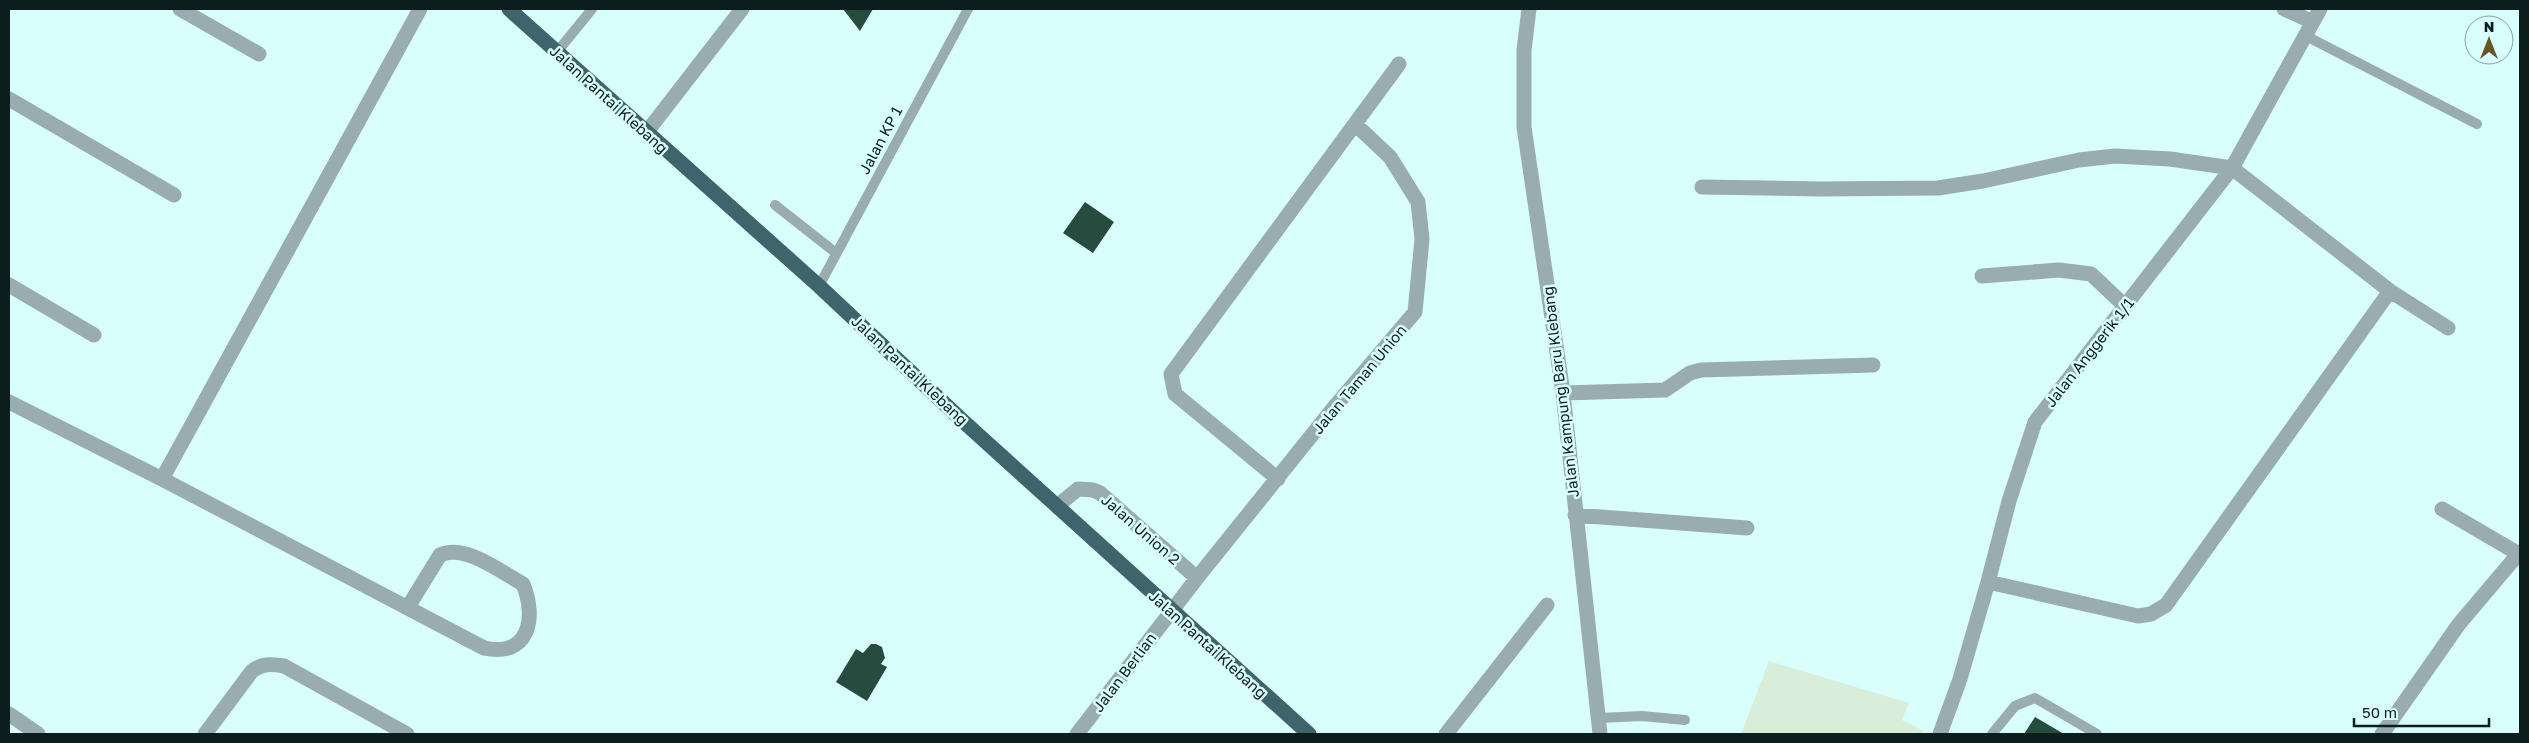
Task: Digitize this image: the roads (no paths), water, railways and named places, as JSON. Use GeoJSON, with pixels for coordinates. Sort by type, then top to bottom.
{"type":"FeatureCollection","features":[{"type":"Feature","properties":{"kind":"highway","name":"Jalan Pantai Klebang"},"geometry":{"type":"LineString","coordinates":[[509,9],[819,286],[1171,611],[1309,734]]}},
{"type":"Feature","properties":{"kind":"street"},"geometry":{"type":"LineString","coordinates":[[180,9],[259,54]]}},
{"type":"Feature","properties":{"kind":"street"},"geometry":{"type":"LineString","coordinates":[[162,479],[420,9]]}},
{"type":"Feature","properties":{"kind":"street"},"geometry":{"type":"LineString","coordinates":[[646,133],[742,9]]}},
{"type":"Feature","properties":{"kind":"street","name":"Jalan Kampung Baru Klebang"},"geometry":{"type":"LineString","coordinates":[[1529,9],[1524,50],[1524,127],[1563,393],[1575,515],[1600,718],[1600,734]]}},
{"type":"Feature","properties":{"kind":"street"},"geometry":{"type":"LineString","coordinates":[[2284,9],[2316,15]]}},
{"type":"Feature","properties":{"kind":"street","name":"Jalan Anggerik 1/1"},"geometry":{"type":"LineString","coordinates":[[1940,734],[1960,679],[2009,501],[2035,422],[2232,168],[2316,15]]}},
{"type":"Feature","properties":{"kind":"street"},"geometry":{"type":"LineString","coordinates":[[1278,479],[1175,394],[1172,374],[1356,125],[1398,64]]}},
{"type":"Feature","properties":{"kind":"street"},"geometry":{"type":"LineString","coordinates":[[9,99],[174,194]]}},
{"type":"Feature","properties":{"kind":"street","name":"Jalan Taman Union"},"geometry":{"type":"LineString","coordinates":[[1171,611],[1336,405],[1415,312],[1422,239],[1418,202],[1390,157],[1356,125]]}},
{"type":"Feature","properties":{"kind":"street"},"geometry":{"type":"LineString","coordinates":[[1702,187],[1820,190],[1938,188],[1983,182],[2079,160],[2115,156],[2170,159],[2232,168],[2390,291],[2448,328]]}},
{"type":"Feature","properties":{"kind":"street"},"geometry":{"type":"LineString","coordinates":[[1982,276],[2058,270],[2091,274],[2125,306]]}},
{"type":"Feature","properties":{"kind":"street"},"geometry":{"type":"LineString","coordinates":[[9,285],[94,335]]}},
{"type":"Feature","properties":{"kind":"street"},"geometry":{"type":"LineString","coordinates":[[1988,582],[2138,616],[2151,614],[2166,605],[2390,291]]}},
{"type":"Feature","properties":{"kind":"street"},"geometry":{"type":"LineString","coordinates":[[1563,393],[1665,390],[1690,373],[1701,370],[1873,365]]}},
{"type":"Feature","properties":{"kind":"street"},"geometry":{"type":"LineString","coordinates":[[9,402],[162,479],[484,648],[494,650],[508,648],[521,641],[527,632],[530,620],[530,607],[523,584],[470,555],[453,551],[440,555],[408,607]]}},
{"type":"Feature","properties":{"kind":"street","name":"Jalan Union 2"},"geometry":{"type":"LineString","coordinates":[[1057,506],[1078,489],[1093,490],[1100,493],[1197,578]]}},
{"type":"Feature","properties":{"kind":"street"},"geometry":{"type":"LineString","coordinates":[[2382,734],[2460,624],[2520,553],[2442,509]]}},
{"type":"Feature","properties":{"kind":"street"},"geometry":{"type":"LineString","coordinates":[[1575,515],[1747,528]]}},
{"type":"Feature","properties":{"kind":"street"},"geometry":{"type":"LineString","coordinates":[[1446,734],[1547,605]]}},
{"type":"Feature","properties":{"kind":"street","name":"Jalan Berlian"},"geometry":{"type":"LineString","coordinates":[[1077,734],[1171,611]]}},
{"type":"Feature","properties":{"kind":"street"},"geometry":{"type":"LineString","coordinates":[[204,734],[252,671],[260,665],[271,664],[284,666],[407,734]]}},
{"type":"Feature","properties":{"kind":"street"},"geometry":{"type":"LineString","coordinates":[[9,714],[38,734]]}},
{"type":"Feature","properties":{"kind":"lane"},"geometry":{"type":"LineString","coordinates":[[557,52],[592,9]]}},
{"type":"Feature","properties":{"kind":"lane","name":"Jalan KP 1"},"geometry":{"type":"LineString","coordinates":[[819,286],[968,9]]}},
{"type":"Feature","properties":{"kind":"lane"},"geometry":{"type":"LineString","coordinates":[[2306,36],[2477,124]]}},
{"type":"Feature","properties":{"kind":"lane"},"geometry":{"type":"LineString","coordinates":[[775,205],[836,253]]}},
{"type":"Feature","properties":{"kind":"lane"},"geometry":{"type":"LineString","coordinates":[[1992,734],[2015,706],[2035,698],[2097,734]]}},
{"type":"Feature","properties":{"kind":"lane"},"geometry":{"type":"LineString","coordinates":[[1600,718],[1642,716],[1685,720]]}}]}
